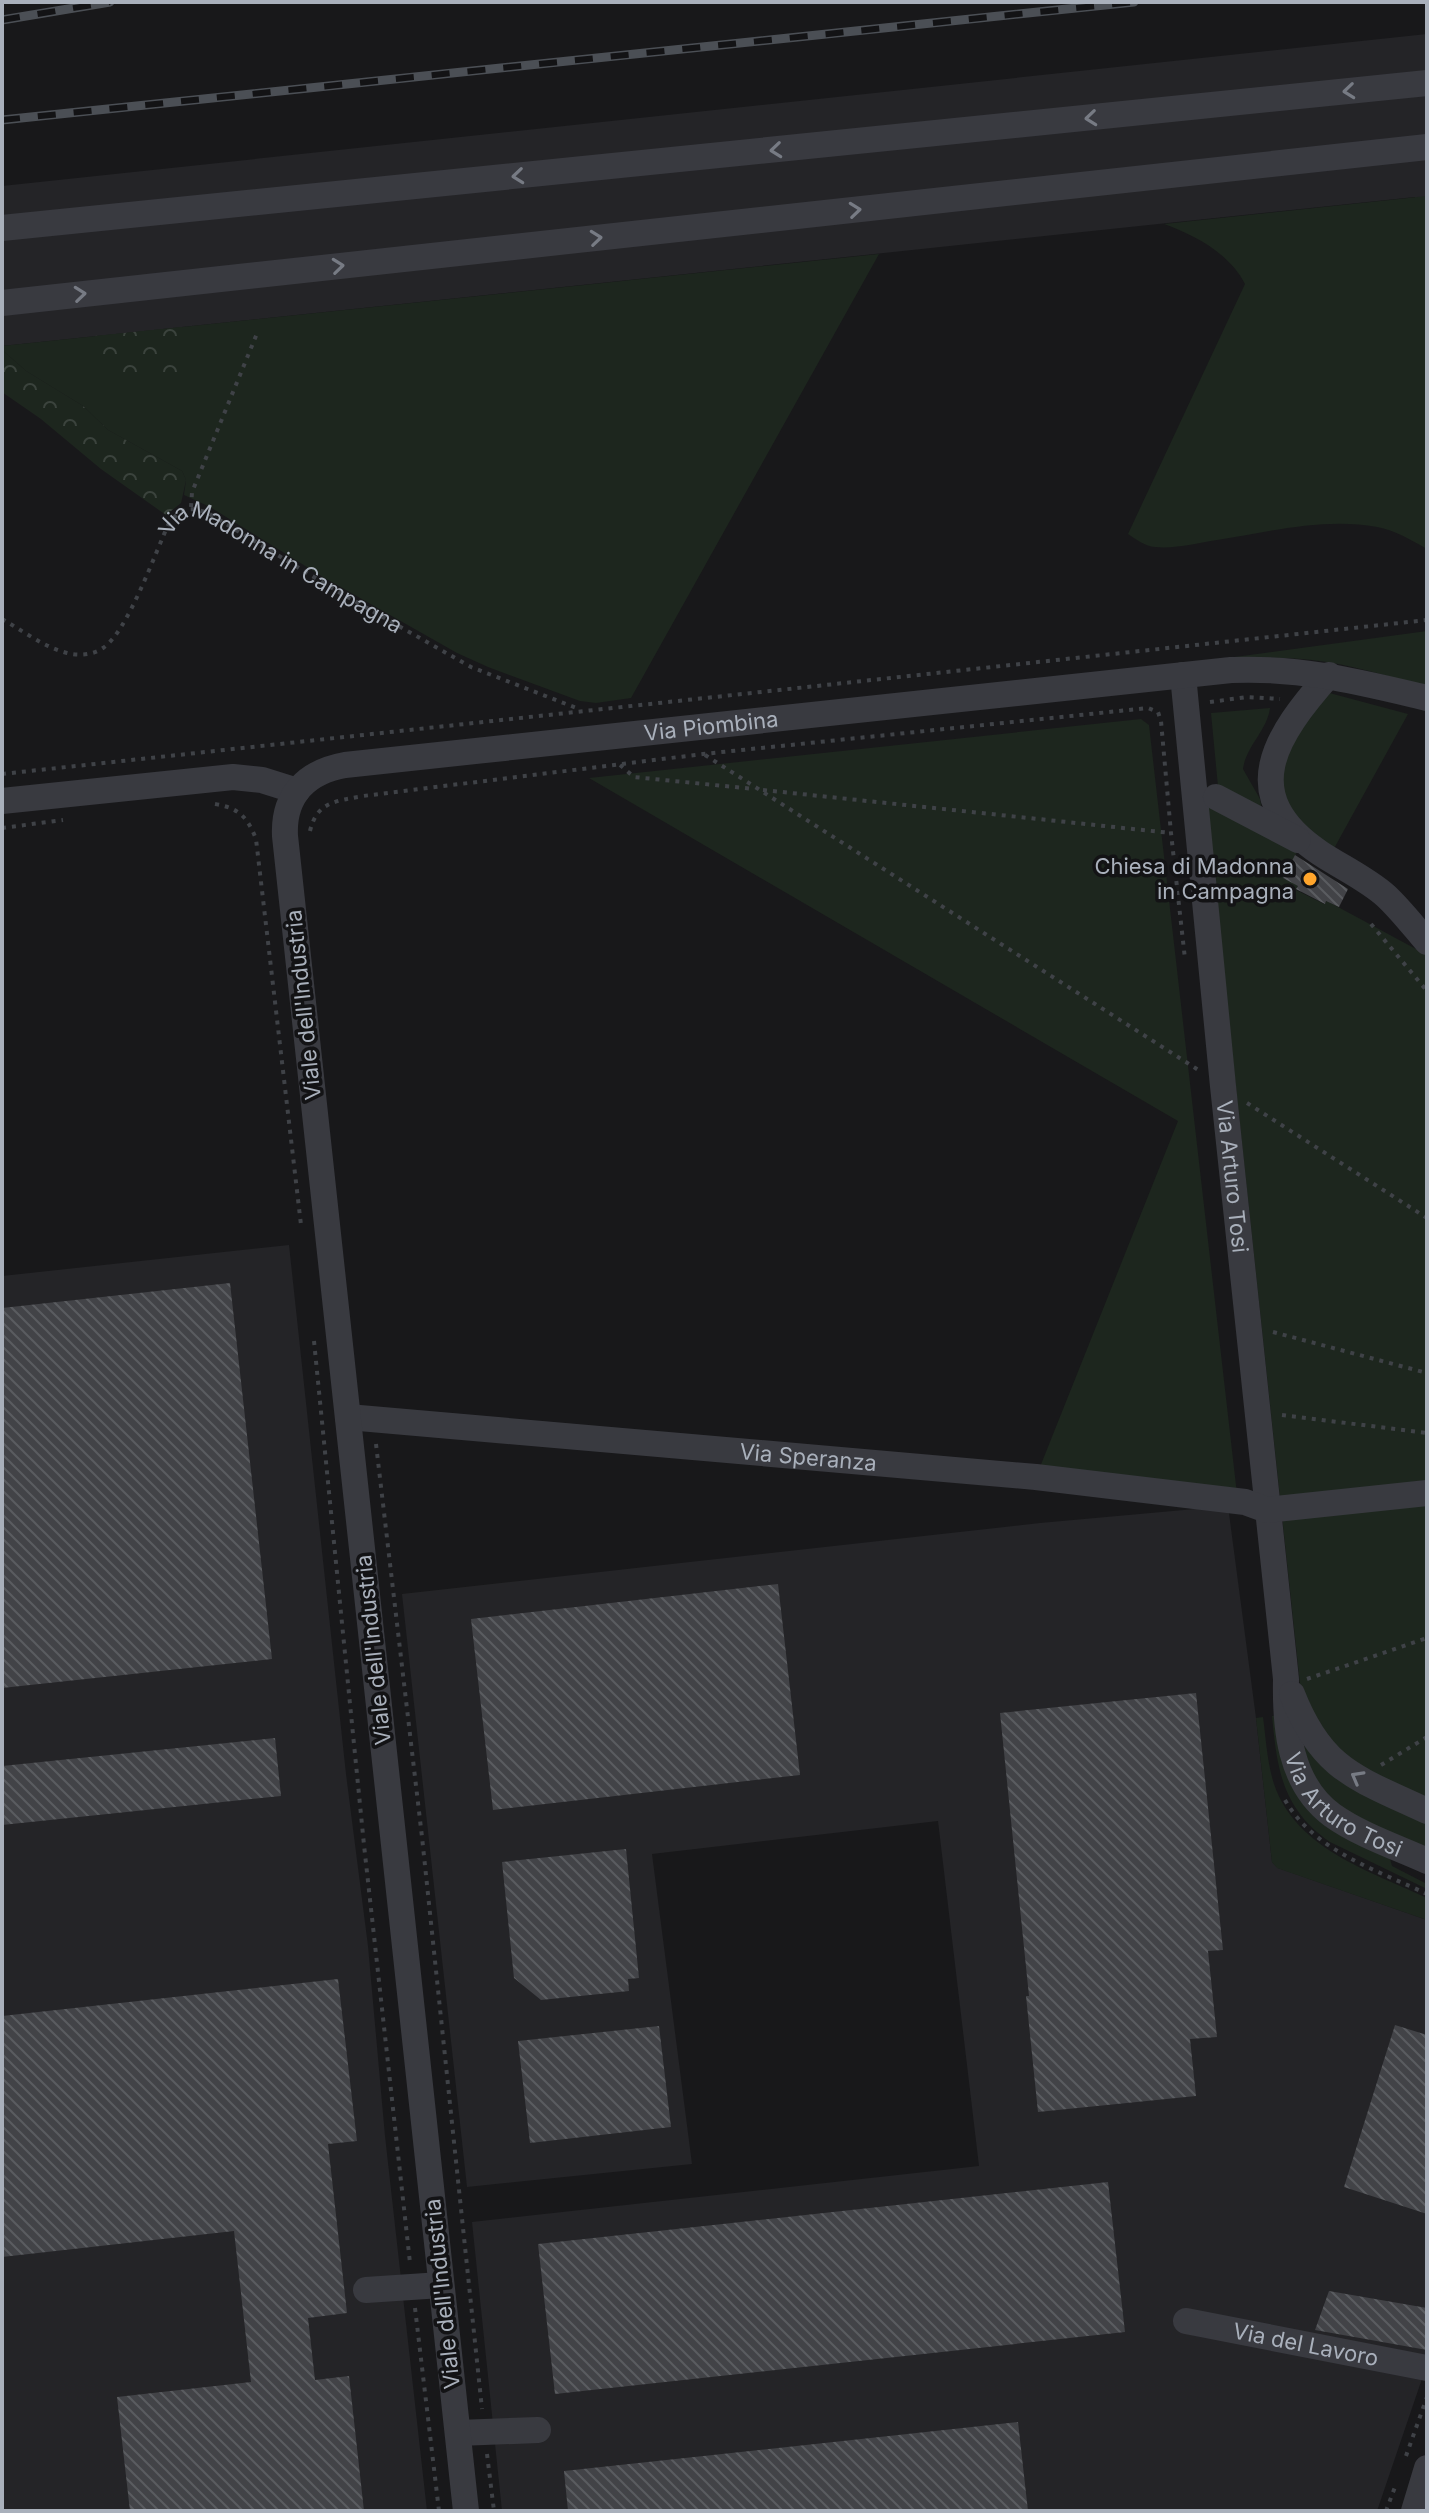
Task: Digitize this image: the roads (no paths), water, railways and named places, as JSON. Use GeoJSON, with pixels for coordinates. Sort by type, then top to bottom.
{"type":"FeatureCollection","features":[{"type":"Feature","properties":{"kind":"street"},"geometry":{"type":"LineString","coordinates":[[2,228],[1427,83]]}},
{"type":"Feature","properties":{"kind":"street"},"geometry":{"type":"LineString","coordinates":[[2,303],[1427,147]]}},
{"type":"Feature","properties":{"kind":"street","name":"Via Piombina"},"geometry":{"type":"LineString","coordinates":[[297,791],[319,772],[345,765],[1183,675],[1271,669],[1329,675],[1427,698]]}},
{"type":"Feature","properties":{"kind":"street","name":"Via Arturo Tosi"},"geometry":{"type":"LineString","coordinates":[[1183,675],[1267,1510],[1306,1727],[1328,1756],[1353,1775],[1427,1811]]}},
{"type":"Feature","properties":{"kind":"street"},"geometry":{"type":"LineString","coordinates":[[1318,852],[1290,827],[1272,797],[1270,769],[1275,749],[1289,724],[1329,675]]}},
{"type":"Feature","properties":{"kind":"street"},"geometry":{"type":"LineString","coordinates":[[2,801],[233,777],[262,780],[297,791]]}},
{"type":"Feature","properties":{"kind":"street","name":"Viale dell'Industria"},"geometry":{"type":"LineString","coordinates":[[297,791],[286,812],[285,836],[361,1418],[441,2285],[466,2511]]}},
{"type":"Feature","properties":{"kind":"street"},"geometry":{"type":"LineString","coordinates":[[1216,797],[1318,852],[1386,896],[1427,942]]}},
{"type":"Feature","properties":{"kind":"street","name":"Via Speranza"},"geometry":{"type":"LineString","coordinates":[[361,1418],[1036,1477],[1245,1502],[1267,1510]]}},
{"type":"Feature","properties":{"kind":"street"},"geometry":{"type":"LineString","coordinates":[[1267,1510],[1427,1493]]}},
{"type":"Feature","properties":{"kind":"street","name":"Via Arturo Tosi"},"geometry":{"type":"LineString","coordinates":[[1298,1679],[1286,1715],[1291,1749],[1300,1774],[1317,1800],[1339,1819],[1427,1861]]}},
{"type":"Feature","properties":{"kind":"street"},"geometry":{"type":"LineString","coordinates":[[366,2290],[441,2285]]}},
{"type":"Feature","properties":{"kind":"street","name":"Via del Lavoro"},"geometry":{"type":"LineString","coordinates":[[1186,2321],[1427,2368]]}},
{"type":"Feature","properties":{"kind":"street"},"geometry":{"type":"LineString","coordinates":[[458,2433],[538,2430]]}},
{"type":"Feature","properties":{"kind":"street"},"geometry":{"type":"LineString","coordinates":[[1414,2511],[1427,2468]]}},
{"type":"Feature","properties":{"kind":"railway"},"geometry":{"type":"LineString","coordinates":[[2,20],[110,2]]}},
{"type":"Feature","properties":{"kind":"railway"},"geometry":{"type":"LineString","coordinates":[[2,120],[1134,2]]}},
{"type":"Feature","properties":{"kind":"place","name":"Chiesa di Madonna in Campagna"},"geometry":{"type":"Point","coordinates":[1310,879]}}]}
